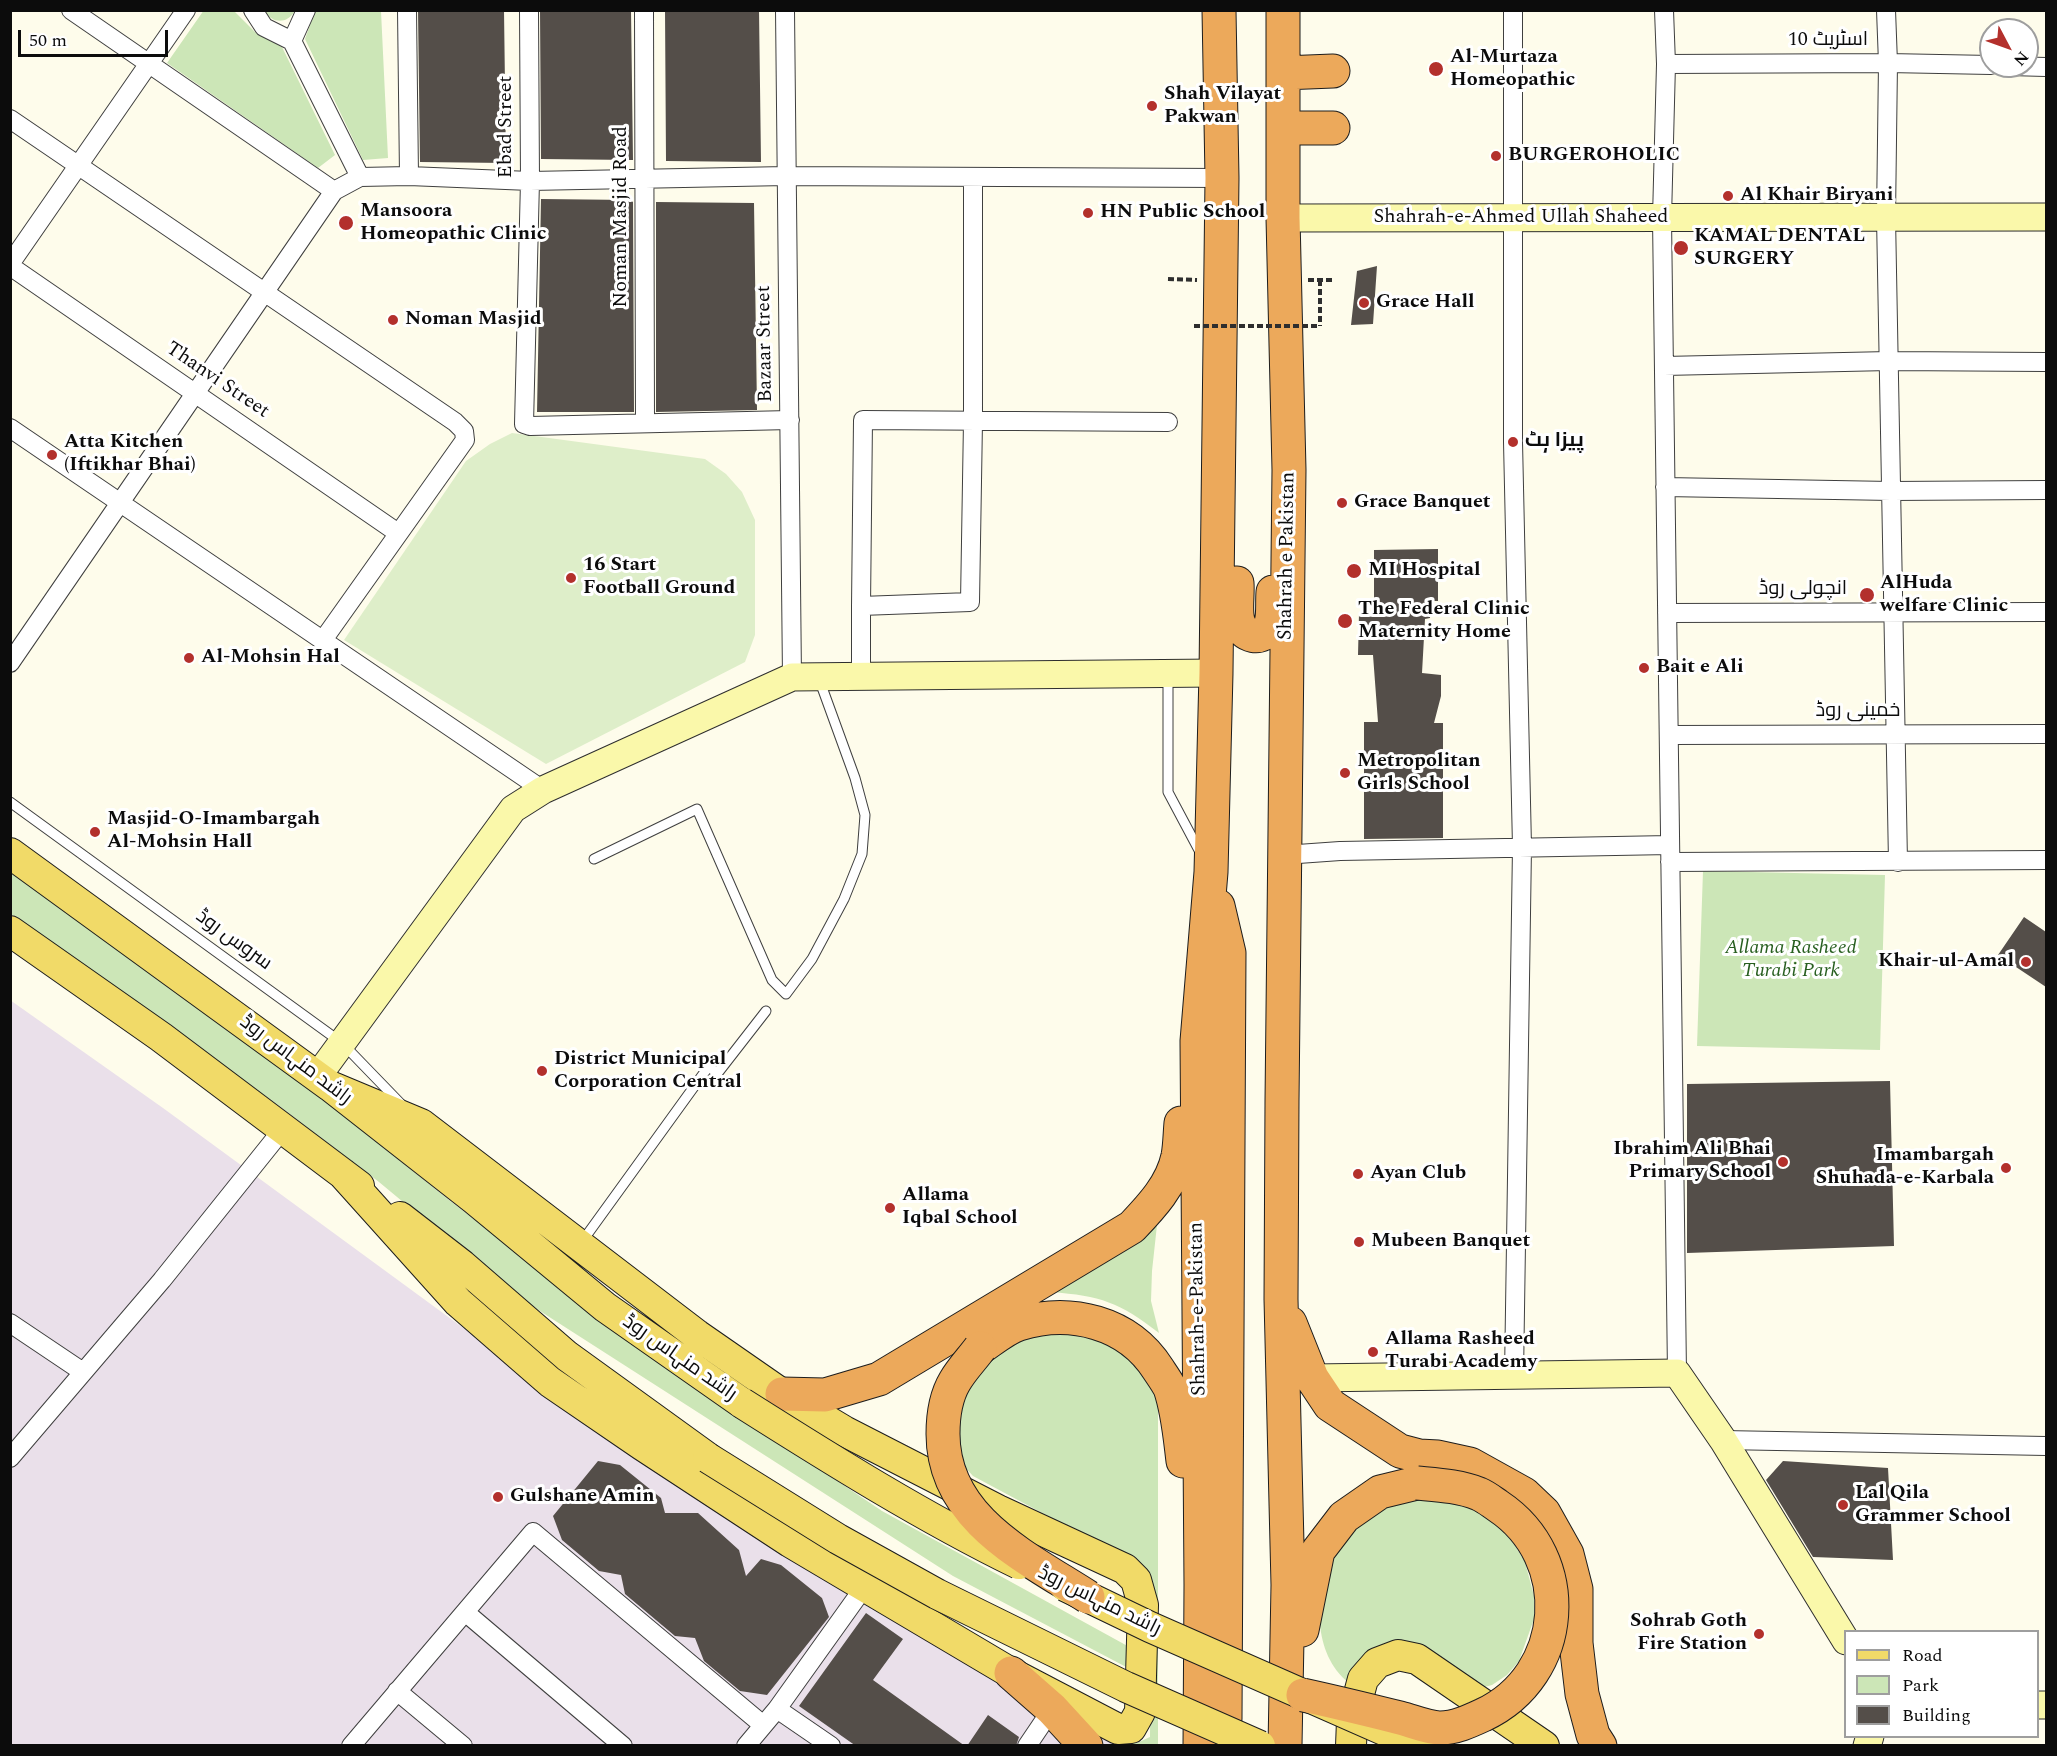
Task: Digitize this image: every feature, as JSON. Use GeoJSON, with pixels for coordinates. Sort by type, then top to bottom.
{"type":"FeatureCollection","features":[{"type":"Feature","properties":{"kind":"highway"},"geometry":{"type":"LineString","coordinates":[[1219,10],[1222,178],[1220,403],[1211,872],[1229,953],[1225,1719]]}},
{"type":"Feature","properties":{"kind":"highway","name":"Shahrah e Pakistan"},"geometry":{"type":"LineString","coordinates":[[1281,1299],[1289,470],[1283,218],[1283,10]]}},
{"type":"Feature","properties":{"kind":"highway"},"geometry":{"type":"LineString","coordinates":[[1283,73],[1333,71]]}},
{"type":"Feature","properties":{"kind":"highway"},"geometry":{"type":"LineString","coordinates":[[1283,128],[1333,128]]}},
{"type":"Feature","properties":{"kind":"highway"},"geometry":{"type":"LineString","coordinates":[[1220,403],[1236,488],[1238,621],[1243,632],[1249,635],[1258,636],[1268,631],[1272,622],[1275,509],[1289,470]]}},
{"type":"Feature","properties":{"kind":"highway","name":"Shahrah-e-Pakistan"},"geometry":{"type":"LineString","coordinates":[[1200,1746],[1197,1041],[1211,872]]}},
{"type":"Feature","properties":{"kind":"highway"},"geometry":{"type":"LineString","coordinates":[[782,1394],[825,1395],[879,1379],[1132,1227],[1153,1206],[1168,1182],[1178,1157],[1182,1111],[1197,1041]]}},
{"type":"Feature","properties":{"kind":"highway"},"geometry":{"type":"LineString","coordinates":[[1281,1299],[1312,1378],[1330,1405],[1400,1451],[1470,1464],[1524,1494],[1544,1513],[1567,1554],[1576,1589],[1576,1643],[1582,1694],[1593,1735],[1600,1746]]}},
{"type":"Feature","properties":{"kind":"highway"},"geometry":{"type":"LineString","coordinates":[[1281,1299],[1291,1720]]}},
{"type":"Feature","properties":{"kind":"highway"},"geometry":{"type":"LineString","coordinates":[[1088,1597],[1006,1545],[977,1519],[954,1487],[943,1452],[943,1417],[954,1382],[980,1348],[1017,1325],[1050,1317],[1095,1321],[1127,1336],[1151,1358],[1169,1387],[1178,1422],[1201,1585]]}},
{"type":"Feature","properties":{"kind":"highway"},"geometry":{"type":"LineString","coordinates":[[1417,1483],[1456,1487],[1481,1494],[1512,1515],[1534,1541],[1548,1574],[1552,1607],[1547,1643],[1532,1675],[1502,1706],[1467,1722],[1440,1728],[1291,1720],[1318,1551],[1344,1518],[1380,1492],[1417,1483]]}},
{"type":"Feature","properties":{"kind":"highway"},"geometry":{"type":"LineString","coordinates":[[1011,1673],[1052,1709],[1086,1746]]}},
{"type":"Feature","properties":{"kind":"main road","name":"راشد منہاس روڈ"},"geometry":{"type":"LineString","coordinates":[[10,853],[324,1082],[474,1199],[605,1307],[742,1403],[885,1493],[972,1541],[1150,1627],[1291,1720],[1420,1746]]}},
{"type":"Feature","properties":{"kind":"main road"},"geometry":{"type":"LineString","coordinates":[[10,931],[161,1037],[343,1174],[462,1264],[567,1356],[708,1458],[838,1539],[937,1594],[1126,1687],[1260,1746]]}},
{"type":"Feature","properties":{"kind":"main road"},"geometry":{"type":"LineString","coordinates":[[324,1082],[421,1124],[697,1335],[782,1394],[844,1431],[988,1505],[1125,1569],[1136,1580],[1143,1605],[1140,1712],[1131,1728],[1118,1729],[1011,1673],[790,1542],[550,1382],[458,1302],[343,1174]]}},
{"type":"Feature","properties":{"kind":"main road"},"geometry":{"type":"LineString","coordinates":[[1351,1746],[1352,1720],[1363,1679],[1377,1663],[1398,1655],[1418,1659],[1545,1746]]}},
{"type":"Feature","properties":{"kind":"street"},"geometry":{"type":"LineString","coordinates":[[71,10],[334,191]]}},
{"type":"Feature","properties":{"kind":"street"},"geometry":{"type":"LineString","coordinates":[[10,265],[186,10]]}},
{"type":"Feature","properties":{"kind":"street"},"geometry":{"type":"LineString","coordinates":[[254,10],[264,27],[292,41],[360,177]]}},
{"type":"Feature","properties":{"kind":"street"},"geometry":{"type":"LineString","coordinates":[[292,41],[306,10]]}},
{"type":"Feature","properties":{"kind":"street"},"geometry":{"type":"LineString","coordinates":[[407,10],[408,176]]}},
{"type":"Feature","properties":{"kind":"street","name":"Ebad Street"},"geometry":{"type":"LineString","coordinates":[[529,10],[530,181],[524,424],[530,426],[645,423]]}},
{"type":"Feature","properties":{"kind":"street","name":"Noman Masjid Road"},"geometry":{"type":"LineString","coordinates":[[644,10],[645,423]]}},
{"type":"Feature","properties":{"kind":"street","name":"Bazaar Street"},"geometry":{"type":"LineString","coordinates":[[785,10],[790,420],[805,677]]}},
{"type":"Feature","properties":{"kind":"street"},"geometry":{"type":"LineString","coordinates":[[1513,10],[1513,454],[1522,847],[1514,1375]]}},
{"type":"Feature","properties":{"kind":"street"},"geometry":{"type":"LineString","coordinates":[[1664,10],[1666,64],[1662,218],[1677,1374],[1723,1440],[1844,1639]]}},
{"type":"Feature","properties":{"kind":"street"},"geometry":{"type":"LineString","coordinates":[[1886,10],[1888,63],[1886,217],[1898,862]]}},
{"type":"Feature","properties":{"kind":"street","name":"اسٹریٹ 10"},"geometry":{"type":"LineString","coordinates":[[1666,64],[1888,63],[1979,66]]}},
{"type":"Feature","properties":{"kind":"street"},"geometry":{"type":"LineString","coordinates":[[10,118],[265,291],[455,422],[464,431],[465,440],[322,640]]}},
{"type":"Feature","properties":{"kind":"street"},"geometry":{"type":"LineString","coordinates":[[10,663],[334,191],[360,177],[408,176],[530,181],[786,176],[1222,178]]}},
{"type":"Feature","properties":{"kind":"street"},"geometry":{"type":"LineString","coordinates":[[861,606],[970,602],[973,177]]}},
{"type":"Feature","properties":{"kind":"street","name":"Shahrah-e-Ahmed Ullah Shaheed"},"geometry":{"type":"LineString","coordinates":[[1283,218],[2046,217]]}},
{"type":"Feature","properties":{"kind":"street","name":"Thanvi Street"},"geometry":{"type":"LineString","coordinates":[[10,265],[398,533]]}},
{"type":"Feature","properties":{"kind":"street"},"geometry":{"type":"LineString","coordinates":[[1664,366],[1889,361],[2046,362]]}},
{"type":"Feature","properties":{"kind":"street"},"geometry":{"type":"LineString","coordinates":[[645,423],[790,420]]}},
{"type":"Feature","properties":{"kind":"street"},"geometry":{"type":"LineString","coordinates":[[861,676],[862,420],[1168,422]]}},
{"type":"Feature","properties":{"kind":"street"},"geometry":{"type":"LineString","coordinates":[[10,428],[543,790]]}},
{"type":"Feature","properties":{"kind":"street"},"geometry":{"type":"LineString","coordinates":[[1665,487],[1891,491],[2046,490]]}},
{"type":"Feature","properties":{"kind":"street","name":"انچولی روڈ"},"geometry":{"type":"LineString","coordinates":[[1667,613],[2046,612]]}},
{"type":"Feature","properties":{"kind":"street"},"geometry":{"type":"LineString","coordinates":[[324,1082],[342,1043],[513,809],[543,790],[805,677],[1216,673]]}},
{"type":"Feature","properties":{"kind":"street","name":"خمینی روڈ"},"geometry":{"type":"LineString","coordinates":[[1669,735],[2046,734]]}},
{"type":"Feature","properties":{"kind":"street"},"geometry":{"type":"LineString","coordinates":[[1284,855],[1340,851],[1522,847],[1898,862],[2046,860]]}},
{"type":"Feature","properties":{"kind":"street"},"geometry":{"type":"LineString","coordinates":[[10,1458],[162,1280],[283,1129]]}},
{"type":"Feature","properties":{"kind":"street"},"geometry":{"type":"LineString","coordinates":[[10,1323],[83,1372]]}},
{"type":"Feature","properties":{"kind":"street"},"geometry":{"type":"LineString","coordinates":[[1312,1378],[1677,1374]]}},
{"type":"Feature","properties":{"kind":"street"},"geometry":{"type":"LineString","coordinates":[[1723,1440],[2046,1446]]}},
{"type":"Feature","properties":{"kind":"street"},"geometry":{"type":"LineString","coordinates":[[351,1746],[533,1532],[763,1725]]}},
{"type":"Feature","properties":{"kind":"street"},"geometry":{"type":"LineString","coordinates":[[746,1746],[777,1709],[865,1586]]}},
{"type":"Feature","properties":{"kind":"street"},"geometry":{"type":"LineString","coordinates":[[465,1612],[623,1746]]}},
{"type":"Feature","properties":{"kind":"street"},"geometry":{"type":"LineString","coordinates":[[397,1692],[463,1746]]}},
{"type":"Feature","properties":{"kind":"street"},"geometry":{"type":"LineString","coordinates":[[777,1709],[831,1746]]}},
{"type":"Feature","properties":{"kind":"street"},"geometry":{"type":"LineString","coordinates":[[1027,1746],[1052,1709]]}},
{"type":"Feature","properties":{"kind":"lane"},"geometry":{"type":"LineString","coordinates":[[1168,674],[1168,792],[1211,872]]}},
{"type":"Feature","properties":{"kind":"lane"},"geometry":{"type":"LineString","coordinates":[[594,859],[697,809],[772,981],[786,994],[812,959],[839,909],[862,854],[865,815],[855,778],[805,677]]}},
{"type":"Feature","properties":{"kind":"lane","name":"سروس روڈ"},"geometry":{"type":"LineString","coordinates":[[10,802],[342,1043],[421,1124]]}},
{"type":"Feature","properties":{"kind":"lane"},"geometry":{"type":"LineString","coordinates":[[580,1245],[709,1066],[717,1074],[766,1011]]}},
{"type":"Feature","properties":{"kind":"path"},"geometry":{"type":"LineString","coordinates":[[1194,326],[1320,326],[1320,280]]}},
{"type":"Feature","properties":{"kind":"shaded area"},"geometry":{"type":"Polygon","coordinates":[[[10,1000],[163,1108],[619,1442],[1149,1745],[11,1745],[10,1000]]]}},
{"type":"Feature","properties":{"kind":"green space"},"geometry":{"type":"Polygon","coordinates":[[[204,10],[234,11],[255,32],[282,47],[335,155],[318,168],[167,63],[204,10]]]}},
{"type":"Feature","properties":{"kind":"green space"},"geometry":{"type":"Polygon","coordinates":[[[264,11],[295,11],[288,18],[280,21],[264,11]]]}},
{"type":"Feature","properties":{"kind":"green space"},"geometry":{"type":"Polygon","coordinates":[[[315,11],[381,11],[388,158],[363,160],[305,39],[315,11]]]}},
{"type":"Feature","properties":{"kind":"green space","name":"16 Start Football Ground"},"geometry":{"type":"Polygon","coordinates":[[[512,433],[705,459],[726,474],[742,492],[755,520],[755,635],[745,662],[546,764],[344,640],[466,461],[490,444],[512,433]]]}},
{"type":"Feature","properties":{"kind":"green space"},"geometry":{"type":"Polygon","coordinates":[[[11,866],[286,1069],[449,1200],[649,1354],[882,1511],[1133,1649],[1130,1669],[953,1576],[515,1295],[379,1182],[278,1105],[11,914],[11,866]]]}},
{"type":"Feature","properties":{"kind":"green space","name":"Allama Rasheed Turabi Park"},"geometry":{"type":"Polygon","coordinates":[[[1703,871],[1885,875],[1880,1050],[1697,1046],[1703,871]]]}},
{"type":"Feature","properties":{"kind":"green space"},"geometry":{"type":"Polygon","coordinates":[[[1157,1225],[1151,1301],[1159,1333],[1132,1314],[1109,1302],[1051,1292],[1157,1225]]]}},
{"type":"Feature","properties":{"kind":"green space"},"geometry":{"type":"Polygon","coordinates":[[[1082,1329],[1131,1352],[1158,1397],[1158,1745],[1122,1745],[1118,1739],[1137,1743],[1150,1737],[1151,1594],[1087,1537],[973,1476],[961,1463],[956,1430],[965,1391],[986,1364],[1012,1341],[1031,1332],[1082,1329]]]}},
{"type":"Feature","properties":{"kind":"green space"},"geometry":{"type":"Polygon","coordinates":[[[1389,1499],[1456,1499],[1493,1520],[1514,1544],[1525,1562],[1534,1596],[1534,1619],[1519,1661],[1507,1675],[1492,1685],[1481,1688],[1431,1651],[1349,1683],[1328,1656],[1323,1641],[1319,1607],[1324,1556],[1389,1499]]]}},
{"type":"Feature","properties":{"kind":"building"},"geometry":{"type":"Polygon","coordinates":[[[418,10],[504,10],[506,163],[420,162],[418,10]]]}},
{"type":"Feature","properties":{"kind":"building"},"geometry":{"type":"Polygon","coordinates":[[[540,10],[631,10],[633,160],[541,159],[540,10]]]}},
{"type":"Feature","properties":{"kind":"building"},"geometry":{"type":"Polygon","coordinates":[[[665,10],[759,10],[761,162],[666,161],[665,10]]]}},
{"type":"Feature","properties":{"kind":"building"},"geometry":{"type":"Polygon","coordinates":[[[541,199],[630,200],[633,202],[634,412],[537,412],[541,199]]]}},
{"type":"Feature","properties":{"kind":"building"},"geometry":{"type":"Polygon","coordinates":[[[656,202],[754,203],[757,410],[656,412],[656,202]]]}},
{"type":"Feature","properties":{"kind":"building","name":"Grace Hall"},"geometry":{"type":"Polygon","coordinates":[[[1377,266],[1373,324],[1351,325],[1357,271],[1377,266]]]}},
{"type":"Feature","properties":{"kind":"building"},"geometry":{"type":"Polygon","coordinates":[[[1438,549],[1438,601],[1431,601],[1430,618],[1425,619],[1422,673],[1441,675],[1441,696],[1434,723],[1443,723],[1443,838],[1364,839],[1364,722],[1378,722],[1373,655],[1358,655],[1359,614],[1374,614],[1374,550],[1438,549]]]}},
{"type":"Feature","properties":{"kind":"building"},"geometry":{"type":"Polygon","coordinates":[[[2024,917],[2046,932],[2046,987],[1998,955],[2024,917]]]}},
{"type":"Feature","properties":{"kind":"building"},"geometry":{"type":"Polygon","coordinates":[[[1890,1081],[1894,1246],[1687,1253],[1687,1084],[1890,1081]]]}},
{"type":"Feature","properties":{"kind":"building"},"geometry":{"type":"Polygon","coordinates":[[[598,1461],[620,1465],[661,1498],[665,1513],[698,1513],[739,1550],[746,1576],[761,1559],[781,1565],[822,1598],[829,1617],[767,1695],[740,1691],[704,1661],[695,1638],[675,1636],[625,1594],[621,1575],[599,1571],[562,1540],[553,1516],[598,1461]]]}},
{"type":"Feature","properties":{"kind":"building"},"geometry":{"type":"Polygon","coordinates":[[[1783,1461],[1888,1468],[1893,1560],[1813,1557],[1766,1480],[1783,1461]]]}},
{"type":"Feature","properties":{"kind":"building"},"geometry":{"type":"Polygon","coordinates":[[[866,1613],[903,1639],[873,1680],[965,1746],[856,1746],[799,1706],[866,1613]]]}},
{"type":"Feature","properties":{"kind":"building"},"geometry":{"type":"Polygon","coordinates":[[[988,1715],[1019,1737],[1016,1746],[967,1746],[988,1715]]]}},
{"type":"Feature","properties":{"kind":"place","name":"Al-Murtaza Homeopathic"},"geometry":{"type":"Point","coordinates":[1436,69]}},
{"type":"Feature","properties":{"kind":"place","name":"Shah Vilayat Pakwan"},"geometry":{"type":"Point","coordinates":[1152,106]}},
{"type":"Feature","properties":{"kind":"place","name":"BURGEROHOLIC"},"geometry":{"type":"Point","coordinates":[1496,156]}},
{"type":"Feature","properties":{"kind":"place","name":"Al Khair Biryani"},"geometry":{"type":"Point","coordinates":[1728,196]}},
{"type":"Feature","properties":{"kind":"place","name":"HN Public School"},"geometry":{"type":"Point","coordinates":[1088,213]}},
{"type":"Feature","properties":{"kind":"place","name":"Mansoora Homeopathic Clinic"},"geometry":{"type":"Point","coordinates":[346,223]}},
{"type":"Feature","properties":{"kind":"place","name":"KAMAL DENTAL SURGERY"},"geometry":{"type":"Point","coordinates":[1681,248]}},
{"type":"Feature","properties":{"kind":"place","name":"Grace Hall"},"geometry":{"type":"Point","coordinates":[1364,303]}},
{"type":"Feature","properties":{"kind":"place","name":"Noman Masjid"},"geometry":{"type":"Point","coordinates":[393,320]}},
{"type":"Feature","properties":{"kind":"place","name":"پیزا ہٹ"},"geometry":{"type":"Point","coordinates":[1513,442]}},
{"type":"Feature","properties":{"kind":"place","name":"Atta Kitchen (Iftikhar Bhai)"},"geometry":{"type":"Point","coordinates":[52,455]}},
{"type":"Feature","properties":{"kind":"place","name":"Grace Banquet"},"geometry":{"type":"Point","coordinates":[1342,503]}},
{"type":"Feature","properties":{"kind":"place","name":"MI Hospital"},"geometry":{"type":"Point","coordinates":[1354,571]}},
{"type":"Feature","properties":{"kind":"place","name":"16 Start Football Ground"},"geometry":{"type":"Point","coordinates":[571,578]}},
{"type":"Feature","properties":{"kind":"place","name":"AlHuda welfare Clinic"},"geometry":{"type":"Point","coordinates":[1867,595]}},
{"type":"Feature","properties":{"kind":"place","name":"The Federal Clinic Maternity Home"},"geometry":{"type":"Point","coordinates":[1345,621]}},
{"type":"Feature","properties":{"kind":"place","name":"Al-Mohsin Hal"},"geometry":{"type":"Point","coordinates":[189,658]}},
{"type":"Feature","properties":{"kind":"place","name":"Bait e Ali"},"geometry":{"type":"Point","coordinates":[1644,668]}},
{"type":"Feature","properties":{"kind":"place","name":"Metropolitan Girls School"},"geometry":{"type":"Point","coordinates":[1345,773]}},
{"type":"Feature","properties":{"kind":"place","name":"Masjid-O-Imambargah Al-Mohsin Hall"},"geometry":{"type":"Point","coordinates":[95,832]}},
{"type":"Feature","properties":{"kind":"place","name":"Khair-ul-Amal"},"geometry":{"type":"Point","coordinates":[2026,962]}},
{"type":"Feature","properties":{"kind":"place","name":"District Municipal Corporation Central"},"geometry":{"type":"Point","coordinates":[542,1071]}},
{"type":"Feature","properties":{"kind":"place","name":"Ibrahim Ali Bhai Primary School"},"geometry":{"type":"Point","coordinates":[1783,1162]}},
{"type":"Feature","properties":{"kind":"place","name":"Imambargah Shuhada-e-Karbala"},"geometry":{"type":"Point","coordinates":[2006,1168]}},
{"type":"Feature","properties":{"kind":"place","name":"Ayan Club"},"geometry":{"type":"Point","coordinates":[1358,1174]}},
{"type":"Feature","properties":{"kind":"place","name":"Allama Iqbal School"},"geometry":{"type":"Point","coordinates":[890,1208]}},
{"type":"Feature","properties":{"kind":"place","name":"Mubeen Banquet"},"geometry":{"type":"Point","coordinates":[1359,1242]}},
{"type":"Feature","properties":{"kind":"place","name":"Allama Rasheed Turabi Academy"},"geometry":{"type":"Point","coordinates":[1373,1352]}},
{"type":"Feature","properties":{"kind":"place","name":"Gulshane Amin"},"geometry":{"type":"Point","coordinates":[498,1497]}},
{"type":"Feature","properties":{"kind":"place","name":"Lal Qila Grammer School"},"geometry":{"type":"Point","coordinates":[1843,1505]}},
{"type":"Feature","properties":{"kind":"place","name":"Sohrab Goth Fire Station"},"geometry":{"type":"Point","coordinates":[1759,1634]}}]}
